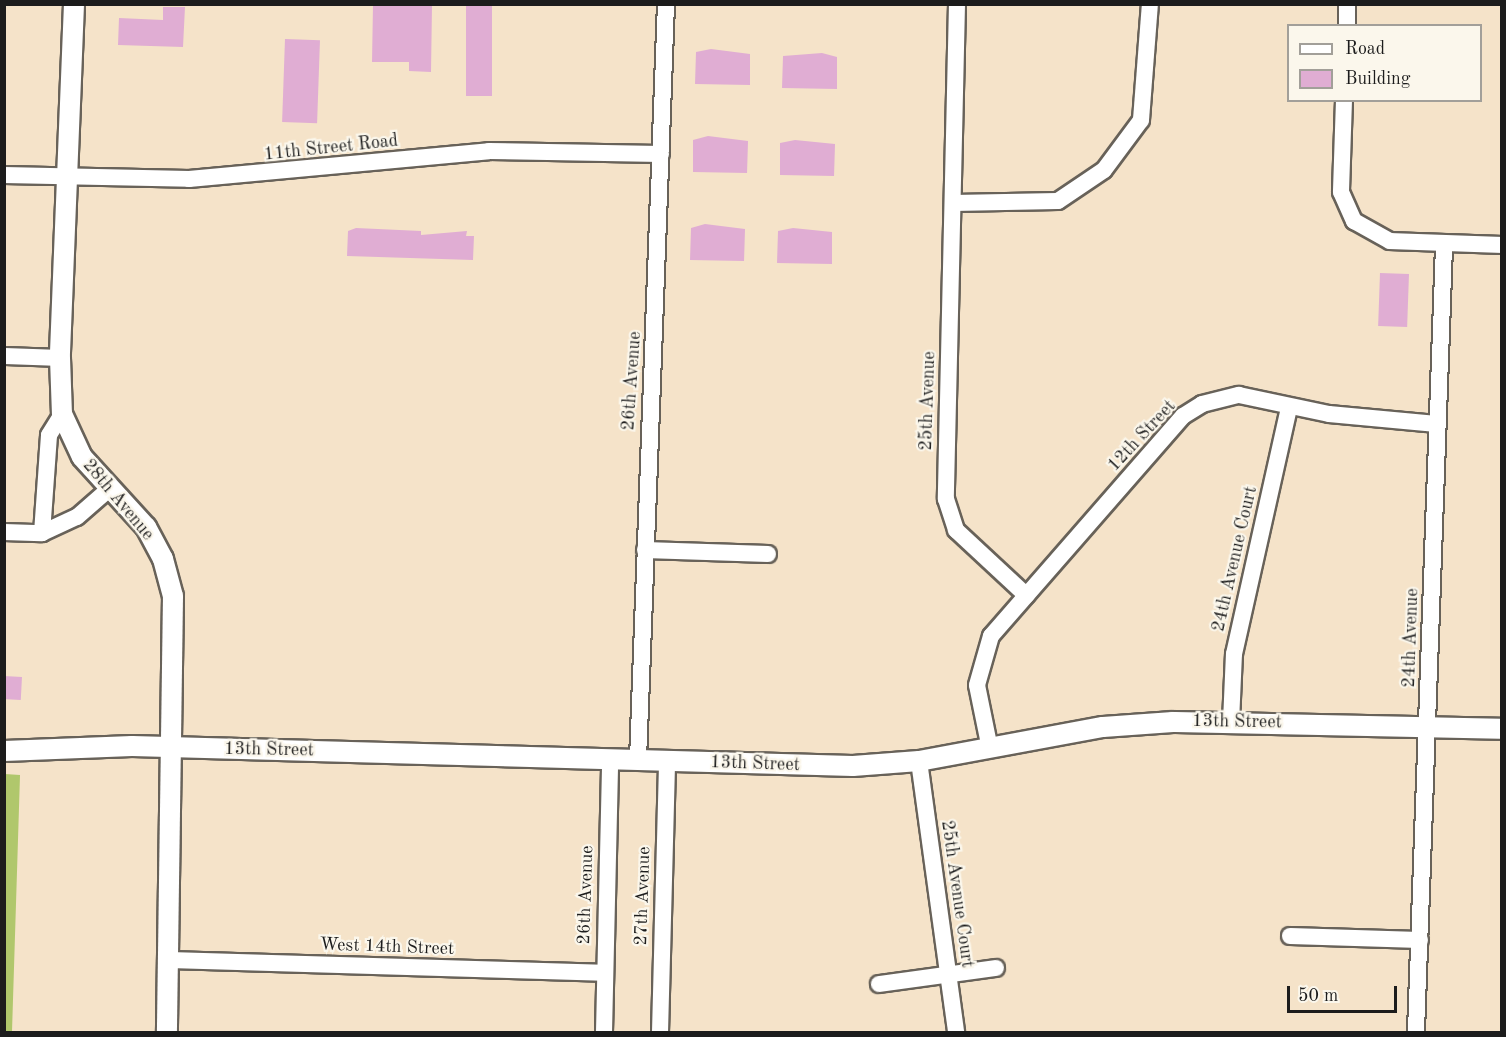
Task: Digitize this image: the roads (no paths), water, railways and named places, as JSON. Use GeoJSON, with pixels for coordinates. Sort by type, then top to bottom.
{"type":"FeatureCollection","features":[{"type":"Feature","properties":{"kind":"street","name":"28th Avenue"},"geometry":{"type":"LineString","coordinates":[[74,4],[60,358],[62,414],[82,457],[108,490],[146,527],[163,559],[173,596],[167,1032]]}},
{"type":"Feature","properties":{"kind":"street","name":"26th Avenue"},"geometry":{"type":"LineString","coordinates":[[638,760],[666,4]]}},
{"type":"Feature","properties":{"kind":"street","name":"25th Avenue"},"geometry":{"type":"LineString","coordinates":[[957,4],[947,507],[966,542],[1026,595]]}},
{"type":"Feature","properties":{"kind":"street"},"geometry":{"type":"LineString","coordinates":[[953,203],[1058,201],[1104,170],[1141,120],[1150,4]]}},
{"type":"Feature","properties":{"kind":"street"},"geometry":{"type":"LineString","coordinates":[[1347,4],[1347,24]]}},
{"type":"Feature","properties":{"kind":"street"},"geometry":{"type":"LineString","coordinates":[[1344,102],[1343,206],[1366,231],[1390,241],[1502,245]]}},
{"type":"Feature","properties":{"kind":"street","name":"11th Street Road"},"geometry":{"type":"LineString","coordinates":[[4,175],[230,178],[489,151],[661,154]]}},
{"type":"Feature","properties":{"kind":"street","name":"24th Avenue"},"geometry":{"type":"LineString","coordinates":[[1416,1032],[1444,244]]}},
{"type":"Feature","properties":{"kind":"street"},"geometry":{"type":"LineString","coordinates":[[4,356],[60,358]]}},
{"type":"Feature","properties":{"kind":"street","name":"12th Street"},"geometry":{"type":"LineString","coordinates":[[1026,595],[1183,416],[1202,404],[1239,395],[1289,407],[1437,424]]}},
{"type":"Feature","properties":{"kind":"street","name":"24th Avenue Court"},"geometry":{"type":"LineString","coordinates":[[1231,722],[1234,654],[1289,407]]}},
{"type":"Feature","properties":{"kind":"street"},"geometry":{"type":"LineString","coordinates":[[42,533],[49,435],[62,414]]}},
{"type":"Feature","properties":{"kind":"street"},"geometry":{"type":"LineString","coordinates":[[4,532],[42,533],[77,517],[108,490]]}},
{"type":"Feature","properties":{"kind":"street"},"geometry":{"type":"LineString","coordinates":[[645,550],[768,554]]}},
{"type":"Feature","properties":{"kind":"street"},"geometry":{"type":"LineString","coordinates":[[990,749],[979,704],[979,664],[992,636],[1026,595]]}},
{"type":"Feature","properties":{"kind":"street","name":"13th Street"},"geometry":{"type":"LineString","coordinates":[[4,751],[171,748],[853,766],[919,761],[1103,727],[1231,722],[1502,729]]}},
{"type":"Feature","properties":{"kind":"street","name":"26th Avenue"},"geometry":{"type":"LineString","coordinates":[[604,1032],[603,973],[610,759]]}},
{"type":"Feature","properties":{"kind":"street","name":"27th Avenue"},"geometry":{"type":"LineString","coordinates":[[660,1032],[668,761]]}},
{"type":"Feature","properties":{"kind":"street","name":"25th Avenue Court"},"geometry":{"type":"LineString","coordinates":[[919,761],[956,1032]]}},
{"type":"Feature","properties":{"kind":"street"},"geometry":{"type":"LineString","coordinates":[[1290,936],[1419,940]]}},
{"type":"Feature","properties":{"kind":"street","name":"West 14th Street"},"geometry":{"type":"LineString","coordinates":[[169,960],[603,973]]}},
{"type":"Feature","properties":{"kind":"street"},"geometry":{"type":"LineString","coordinates":[[879,984],[996,968]]}}]}
